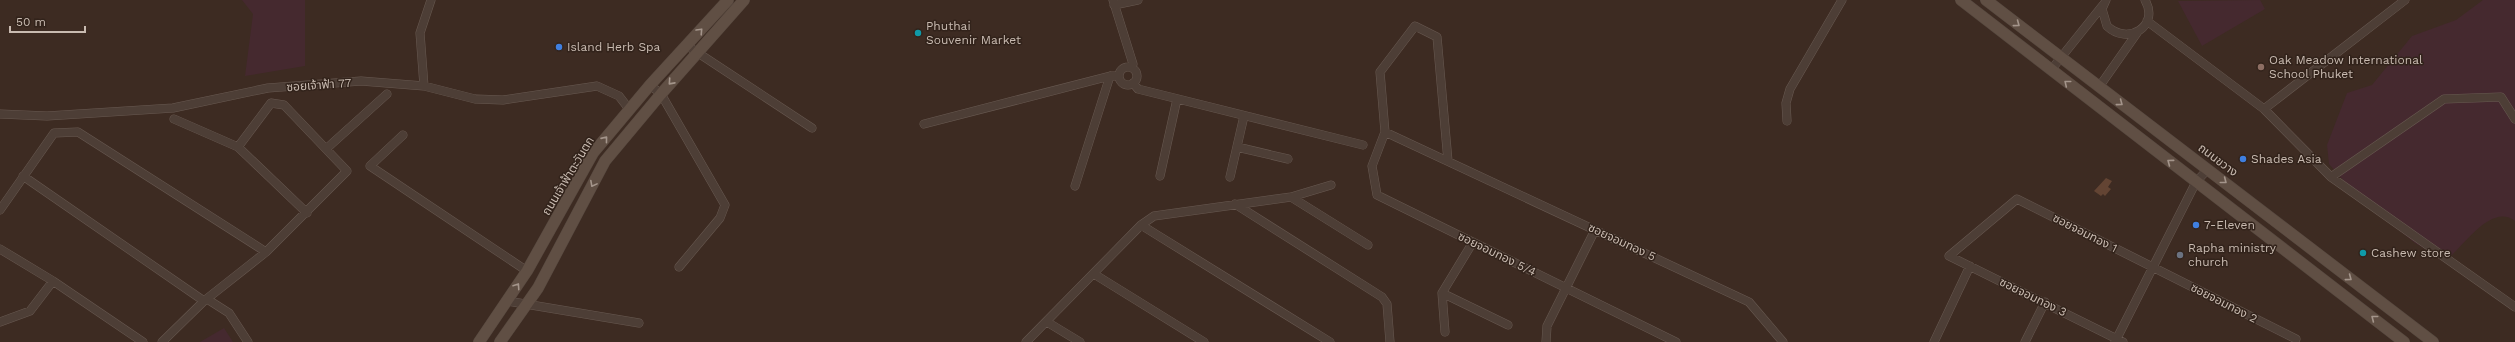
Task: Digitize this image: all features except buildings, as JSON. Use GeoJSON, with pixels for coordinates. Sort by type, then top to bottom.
{"type":"FeatureCollection","features":[{"type":"Feature","properties":{"kind":"main road","name":"ถนนเจ้าฟ้าตะวันตก"},"geometry":{"type":"LineString","coordinates":[[480,342],[527,271],[593,153],[650,85],[728,0]]}},
{"type":"Feature","properties":{"kind":"main road","name":"ถนนเจ้าฟ้าตะวันตก"},"geometry":{"type":"LineString","coordinates":[[500,342],[538,288],[605,161],[661,94],[744,0]]}},
{"type":"Feature","properties":{"kind":"main road"},"geometry":{"type":"LineString","coordinates":[[1961,0],[2404,342]]}},
{"type":"Feature","properties":{"kind":"main road","name":"ถนนขวาง"},"geometry":{"type":"LineString","coordinates":[[1986,0],[2433,342]]}},
{"type":"Feature","properties":{"kind":"main road"},"geometry":{"type":"LineString","coordinates":[[2322,279],[2334,266]]}},
{"type":"Feature","properties":{"kind":"street"},"geometry":{"type":"LineString","coordinates":[[424,86],[420,32],[431,0]]}},
{"type":"Feature","properties":{"kind":"street"},"geometry":{"type":"LineString","coordinates":[[1133,83],[1136,74],[1132,68],[1133,64],[1113,2],[1138,0]]}},
{"type":"Feature","properties":{"kind":"street"},"geometry":{"type":"LineString","coordinates":[[1787,122],[1786,103],[1790,89],[1842,0]]}},
{"type":"Feature","properties":{"kind":"street"},"geometry":{"type":"LineString","coordinates":[[2099,87],[2137,32],[2147,21],[2149,12],[2145,0]]}},
{"type":"Feature","properties":{"kind":"street"},"geometry":{"type":"LineString","coordinates":[[2264,109],[2405,0]]}},
{"type":"Feature","properties":{"kind":"street"},"geometry":{"type":"LineString","coordinates":[[2051,70],[2105,2]]}},
{"type":"Feature","properties":{"kind":"street"},"geometry":{"type":"LineString","coordinates":[[2105,2],[2103,18],[2112,32],[2120,35],[2137,32]]}},
{"type":"Feature","properties":{"kind":"street"},"geometry":{"type":"LineString","coordinates":[[2147,21],[2264,109],[2331,177],[2515,307]]}},
{"type":"Feature","properties":{"kind":"street"},"geometry":{"type":"LineString","coordinates":[[1385,132],[1380,72],[1415,26],[1437,37],[1448,161]]}},
{"type":"Feature","properties":{"kind":"street"},"geometry":{"type":"LineString","coordinates":[[686,46],[696,54],[812,128]]}},
{"type":"Feature","properties":{"kind":"street"},"geometry":{"type":"LineString","coordinates":[[1075,186],[1115,76],[1123,68],[1132,68]]}},
{"type":"Feature","properties":{"kind":"street"},"geometry":{"type":"LineString","coordinates":[[1115,76],[1124,84],[1133,83]]}},
{"type":"Feature","properties":{"kind":"street"},"geometry":{"type":"LineString","coordinates":[[924,124],[1115,76]]}},
{"type":"Feature","properties":{"kind":"street","name":"ซอยเจ้าฟ้า 77"},"geometry":{"type":"LineString","coordinates":[[0,114],[46,116],[173,108],[268,88],[360,81],[424,86],[475,99],[503,100],[597,86],[619,96],[629,109]]}},
{"type":"Feature","properties":{"kind":"street"},"geometry":{"type":"LineString","coordinates":[[1133,83],[1138,89],[1363,144]]}},
{"type":"Feature","properties":{"kind":"street"},"geometry":{"type":"LineString","coordinates":[[650,85],[661,94],[725,205],[720,218],[679,267]]}},
{"type":"Feature","properties":{"kind":"street"},"geometry":{"type":"LineString","coordinates":[[326,149],[387,94]]}},
{"type":"Feature","properties":{"kind":"street"},"geometry":{"type":"LineString","coordinates":[[2331,177],[2444,99],[2501,97],[2515,119]]}},
{"type":"Feature","properties":{"kind":"street"},"geometry":{"type":"LineString","coordinates":[[1160,176],[1177,99]]}},
{"type":"Feature","properties":{"kind":"street"},"geometry":{"type":"LineString","coordinates":[[162,342],[205,300],[266,252],[307,213],[347,171],[284,105],[271,103],[238,147]]}},
{"type":"Feature","properties":{"kind":"street"},"geometry":{"type":"LineString","coordinates":[[1230,177],[1244,116]]}},
{"type":"Feature","properties":{"kind":"street"},"geometry":{"type":"LineString","coordinates":[[174,119],[238,147],[307,213]]}},
{"type":"Feature","properties":{"kind":"street"},"geometry":{"type":"LineString","coordinates":[[0,210],[54,133],[78,132],[266,252]]}},
{"type":"Feature","properties":{"kind":"street","name":"ซอยจอมทอง 5"},"geometry":{"type":"LineString","coordinates":[[1385,132],[1749,302],[1782,342]]}},
{"type":"Feature","properties":{"kind":"street","name":"ซอยจอมทอง 5/4"},"geometry":{"type":"LineString","coordinates":[[1385,132],[1372,166],[1377,195],[1676,342]]}},
{"type":"Feature","properties":{"kind":"street"},"geometry":{"type":"LineString","coordinates":[[403,135],[370,166],[527,271]]}},
{"type":"Feature","properties":{"kind":"street"},"geometry":{"type":"LineString","coordinates":[[1237,147],[1288,160]]}},
{"type":"Feature","properties":{"kind":"street"},"geometry":{"type":"LineString","coordinates":[[2119,341],[2153,268],[2196,182],[2208,169]]}},
{"type":"Feature","properties":{"kind":"street"},"geometry":{"type":"LineString","coordinates":[[23,176],[205,300],[230,313],[248,342]]}},
{"type":"Feature","properties":{"kind":"street"},"geometry":{"type":"LineString","coordinates":[[1026,342],[1141,225],[1154,216],[1291,197],[1330,185]]}},
{"type":"Feature","properties":{"kind":"street"},"geometry":{"type":"LineString","coordinates":[[1291,197],[1368,245]]}},
{"type":"Feature","properties":{"kind":"street","name":"ซอยจอมทอง 1"},"geometry":{"type":"LineString","coordinates":[[2017,199],[2153,268]]}},
{"type":"Feature","properties":{"kind":"street","name":"ซอยจอมทอง 3"},"geometry":{"type":"LineString","coordinates":[[2017,199],[1949,256],[2045,302],[2119,341]]}},
{"type":"Feature","properties":{"kind":"street"},"geometry":{"type":"LineString","coordinates":[[1235,204],[1382,297],[1387,304],[1390,342]]}},
{"type":"Feature","properties":{"kind":"street"},"geometry":{"type":"LineString","coordinates":[[1141,225],[1330,342]]}},
{"type":"Feature","properties":{"kind":"street"},"geometry":{"type":"LineString","coordinates":[[1546,342],[1547,326],[1564,287],[1595,230]]}},
{"type":"Feature","properties":{"kind":"street"},"geometry":{"type":"LineString","coordinates":[[1445,332],[1442,293],[1473,242]]}},
{"type":"Feature","properties":{"kind":"street"},"geometry":{"type":"LineString","coordinates":[[0,249],[53,281],[143,342]]}},
{"type":"Feature","properties":{"kind":"street"},"geometry":{"type":"LineString","coordinates":[[1934,342],[1970,266]]}},
{"type":"Feature","properties":{"kind":"street","name":"ซอยจอมทอง 2"},"geometry":{"type":"LineString","coordinates":[[2153,268],[2296,339]]}},
{"type":"Feature","properties":{"kind":"street"},"geometry":{"type":"LineString","coordinates":[[1094,274],[1204,342]]}},
{"type":"Feature","properties":{"kind":"street"},"geometry":{"type":"LineString","coordinates":[[0,322],[30,311],[53,281]]}},
{"type":"Feature","properties":{"kind":"street"},"geometry":{"type":"LineString","coordinates":[[1442,293],[1508,325]]}},
{"type":"Feature","properties":{"kind":"street"},"geometry":{"type":"LineString","coordinates":[[507,301],[639,323]]}},
{"type":"Feature","properties":{"kind":"street"},"geometry":{"type":"LineString","coordinates":[[2025,342],[2045,302]]}},
{"type":"Feature","properties":{"kind":"street"},"geometry":{"type":"LineString","coordinates":[[1047,322],[1080,342]]}},
{"type":"Feature","properties":{"kind":"shaded area"},"geometry":{"type":"Polygon","coordinates":[[[242,0],[305,0],[305,66],[245,76],[253,14],[242,0]]]}},
{"type":"Feature","properties":{"kind":"shaded area"},"geometry":{"type":"Polygon","coordinates":[[[2260,0],[2265,9],[2202,46],[2178,1],[2260,0]]]}},
{"type":"Feature","properties":{"kind":"shaded area"},"geometry":{"type":"Polygon","coordinates":[[[2483,0],[2515,0],[2515,221],[2507,217],[2498,217],[2489,221],[2481,226],[2452,255],[2431,252],[2415,243],[2359,198],[2329,164],[2327,145],[2347,93],[2372,85],[2412,36],[2456,20],[2483,0]]]}},
{"type":"Feature","properties":{"kind":"shaded area"},"geometry":{"type":"Polygon","coordinates":[[[2106,178],[2112,181],[2108,187],[2111,189],[2105,196],[2103,194],[2101,196],[2094,191],[2106,178]]]}},
{"type":"Feature","properties":{"kind":"shaded area"},"geometry":{"type":"Polygon","coordinates":[[[224,328],[233,342],[200,342],[224,328]]]}},
{"type":"Feature","properties":{"kind":"place","name":"Phuthai Souvenir Market"},"geometry":{"type":"Point","coordinates":[918,33]}},
{"type":"Feature","properties":{"kind":"place","name":"Island Herb Spa"},"geometry":{"type":"Point","coordinates":[559,47]}},
{"type":"Feature","properties":{"kind":"place","name":"Oak Meadow International School Phuket"},"geometry":{"type":"Point","coordinates":[2261,67]}},
{"type":"Feature","properties":{"kind":"place","name":"Shades Asia"},"geometry":{"type":"Point","coordinates":[2243,159]}},
{"type":"Feature","properties":{"kind":"place","name":"7-Eleven"},"geometry":{"type":"Point","coordinates":[2196,225]}},
{"type":"Feature","properties":{"kind":"place","name":"Cashew store"},"geometry":{"type":"Point","coordinates":[2363,253]}},
{"type":"Feature","properties":{"kind":"place","name":"Rapha ministry church"},"geometry":{"type":"Point","coordinates":[2180,255]}}]}
